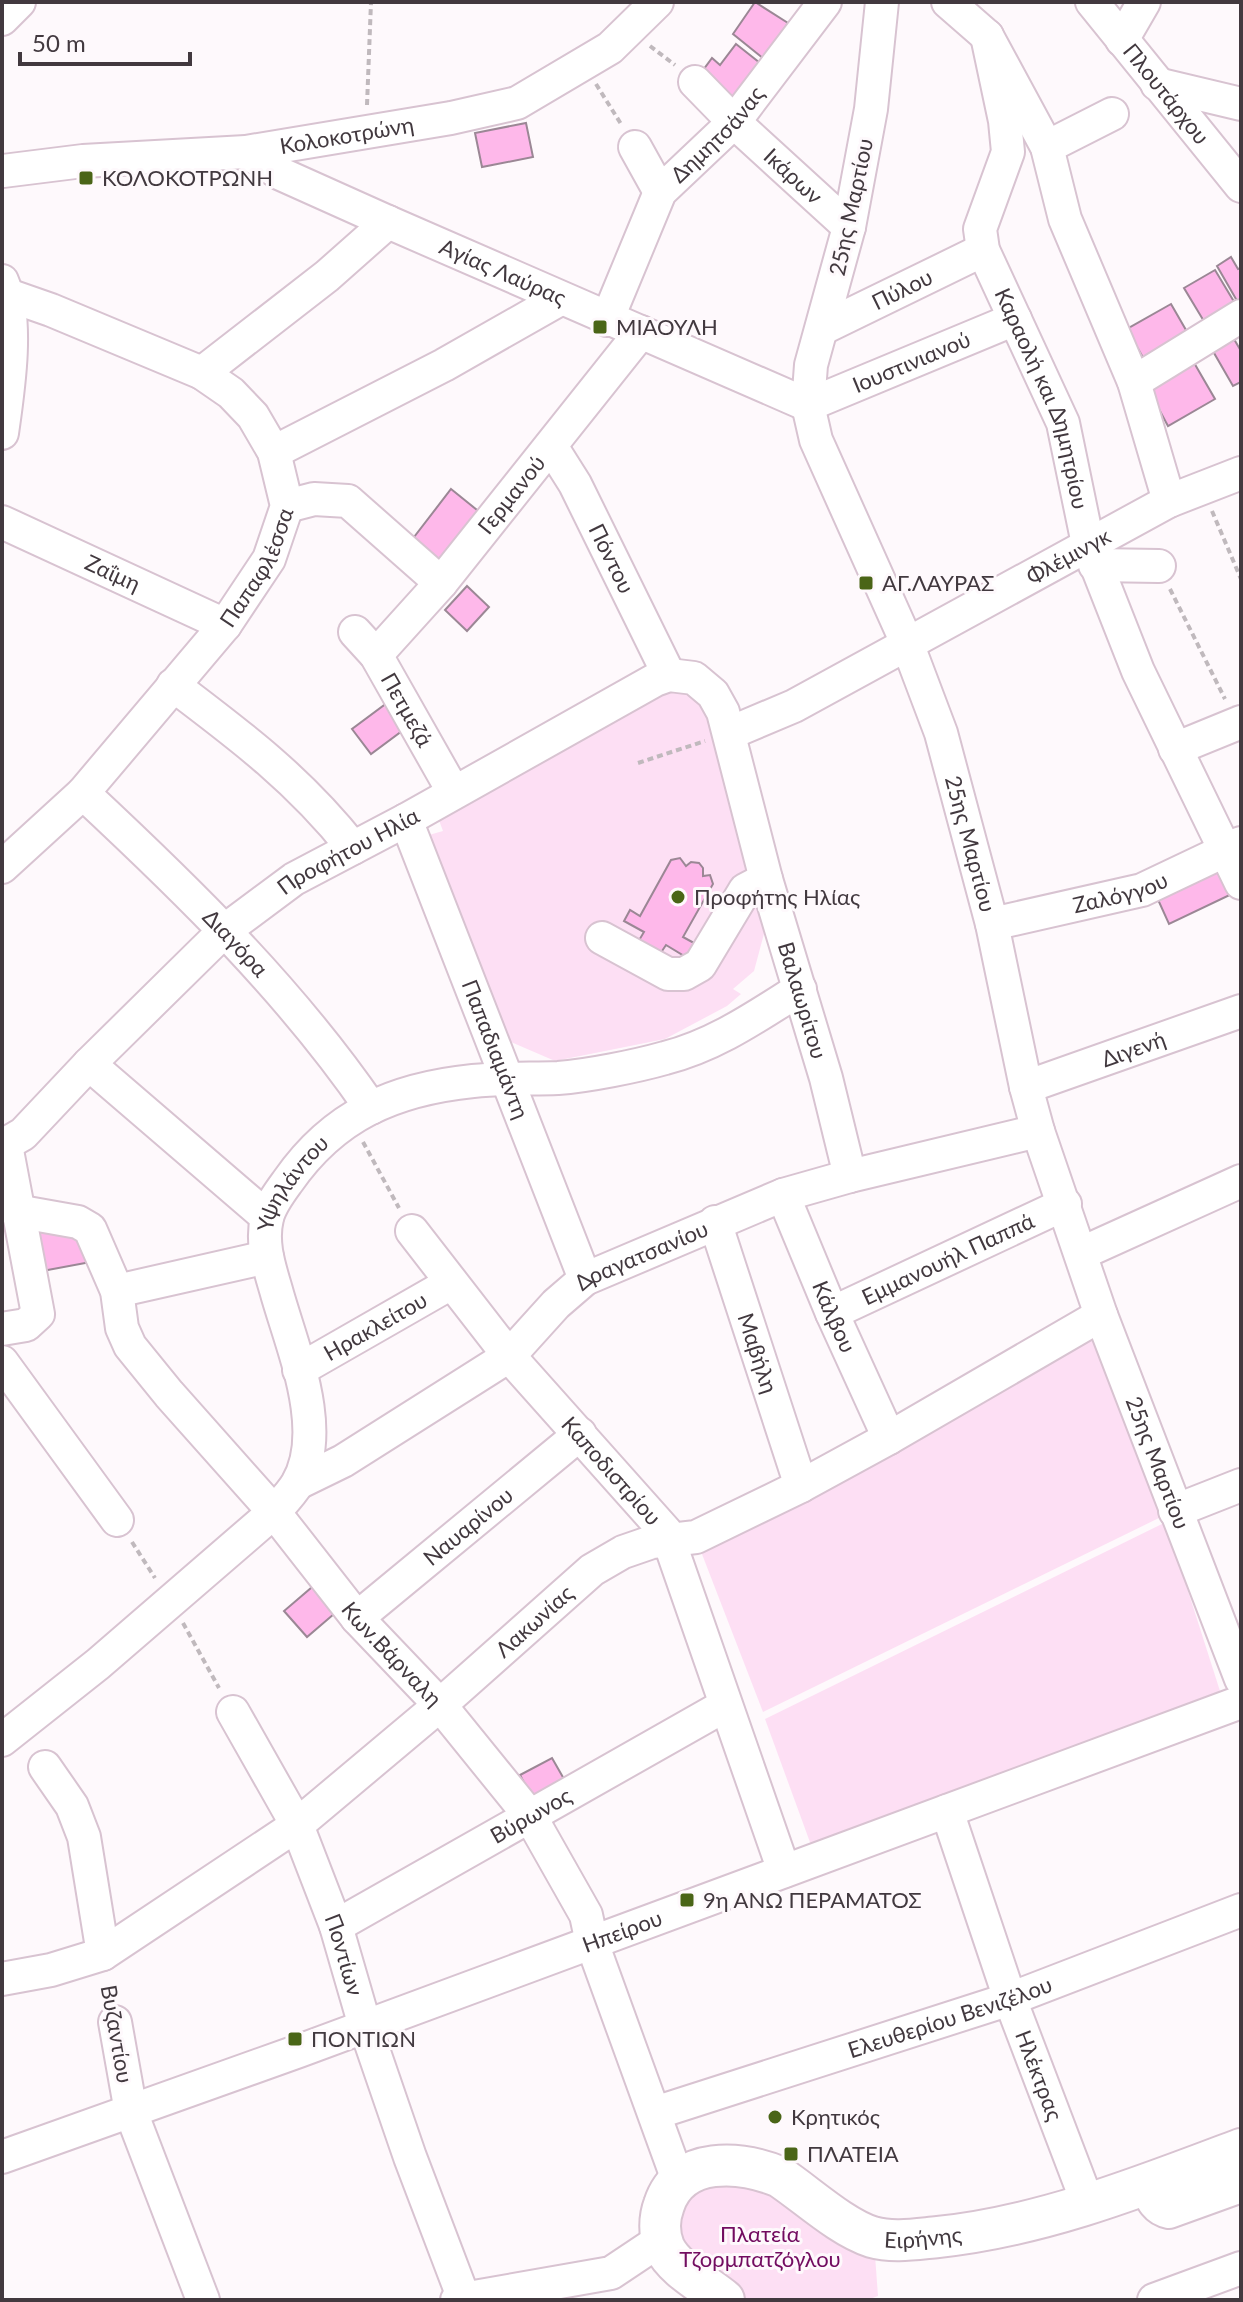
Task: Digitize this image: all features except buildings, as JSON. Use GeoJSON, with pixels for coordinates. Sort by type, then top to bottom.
{"type":"FeatureCollection","features":[{"type":"Feature","properties":{"kind":"main road","name":"Ειρήνης"},"geometry":{"type":"LineString","coordinates":[[688,2175],[728,2164],[768,2172],[788,2182],[852,2227],[885,2240],[986,2230],[1088,2204],[1241,2149]]}},
{"type":"Feature","properties":{"kind":"main road"},"geometry":{"type":"LineString","coordinates":[[688,2175],[664,2204],[660,2217],[662,2239],[671,2257],[724,2300]]}},
{"type":"Feature","properties":{"kind":"street"},"geometry":{"type":"LineString","coordinates":[[2,19],[19,2]]}},
{"type":"Feature","properties":{"kind":"street","name":"Κολοκοτρώνη"},"geometry":{"type":"LineString","coordinates":[[2,173],[83,161],[246,152],[451,118],[517,103],[610,48],[657,2]]}},
{"type":"Feature","properties":{"kind":"street","name":"Δημητσάνας"},"geometry":{"type":"LineString","coordinates":[[607,320],[660,192],[734,122],[825,2]]}},
{"type":"Feature","properties":{"kind":"street","name":"25ης Μαρτίου"},"geometry":{"type":"LineString","coordinates":[[882,2],[871,109],[849,227],[811,365],[808,405],[816,440],[907,643],[941,733],[992,924],[1038,1131],[1101,1315],[1241,1679]]}},
{"type":"Feature","properties":{"kind":"street"},"geometry":{"type":"LineString","coordinates":[[948,2],[987,36],[1047,147],[1065,219],[1134,382],[1169,501]]}},
{"type":"Feature","properties":{"kind":"street","name":"Πλουτάρχου"},"geometry":{"type":"LineString","coordinates":[[1092,2],[1241,186]]}},
{"type":"Feature","properties":{"kind":"street"},"geometry":{"type":"LineString","coordinates":[[1122,40],[1144,2]]}},
{"type":"Feature","properties":{"kind":"street","name":"Καραολή και Δημητρίου"},"geometry":{"type":"LineString","coordinates":[[987,36],[1005,121],[1008,152],[980,229],[983,250],[1063,423],[1092,555],[1138,671],[1175,749],[1233,847],[1241,883]]}},
{"type":"Feature","properties":{"kind":"street","name":"Ικάρων"},"geometry":{"type":"LineString","coordinates":[[695,82],[849,227]]}},
{"type":"Feature","properties":{"kind":"street"},"geometry":{"type":"LineString","coordinates":[[1157,84],[1241,104]]}},
{"type":"Feature","properties":{"kind":"street"},"geometry":{"type":"LineString","coordinates":[[1047,147],[1112,114]]}},
{"type":"Feature","properties":{"kind":"street"},"geometry":{"type":"LineString","coordinates":[[635,147],[660,192]]}},
{"type":"Feature","properties":{"kind":"street","name":"Αγίας Λαύρας"},"geometry":{"type":"LineString","coordinates":[[246,152],[281,174],[607,320],[808,405]]}},
{"type":"Feature","properties":{"kind":"street"},"geometry":{"type":"LineString","coordinates":[[2,164],[2,173]]}},
{"type":"Feature","properties":{"kind":"street"},"geometry":{"type":"LineString","coordinates":[[202,373],[327,276],[388,222]]}},
{"type":"Feature","properties":{"kind":"street","name":"Πύλου"},"geometry":{"type":"LineString","coordinates":[[823,328],[983,250]]}},
{"type":"Feature","properties":{"kind":"street"},"geometry":{"type":"LineString","coordinates":[[2,433],[10,370],[5,288]]}},
{"type":"Feature","properties":{"kind":"street","name":"Παπαφλέσσα"},"geometry":{"type":"LineString","coordinates":[[2,867],[83,793],[225,625],[269,559],[287,506],[274,452],[253,416],[231,393],[202,373],[5,288]]}},
{"type":"Feature","properties":{"kind":"street"},"geometry":{"type":"LineString","coordinates":[[274,452],[444,365],[560,299]]}},
{"type":"Feature","properties":{"kind":"street"},"geometry":{"type":"LineString","coordinates":[[1134,382],[1241,316]]}},
{"type":"Feature","properties":{"kind":"street","name":"Ιουστινιανού"},"geometry":{"type":"LineString","coordinates":[[808,405],[1015,319]]}},
{"type":"Feature","properties":{"kind":"street","name":"Γερμανού"},"geometry":{"type":"LineString","coordinates":[[366,643],[441,583],[641,332]]}},
{"type":"Feature","properties":{"kind":"street","name":"Πόντου"},"geometry":{"type":"LineString","coordinates":[[551,446],[575,484],[669,675]]}},
{"type":"Feature","properties":{"kind":"street","name":"Φλέμινγκ"},"geometry":{"type":"LineString","coordinates":[[730,733],[794,706],[907,643],[1092,555],[1169,501],[1241,473]]}},
{"type":"Feature","properties":{"kind":"street"},"geometry":{"type":"LineString","coordinates":[[287,506],[314,499],[348,501],[441,583]]}},
{"type":"Feature","properties":{"kind":"street","name":"Ζαΐμη"},"geometry":{"type":"LineString","coordinates":[[2,522],[225,625]]}},
{"type":"Feature","properties":{"kind":"street"},"geometry":{"type":"LineString","coordinates":[[1092,555],[1159,566]]}},
{"type":"Feature","properties":{"kind":"street","name":"Πετμεζά"},"geometry":{"type":"LineString","coordinates":[[366,643],[453,791]]}},
{"type":"Feature","properties":{"kind":"street"},"geometry":{"type":"LineString","coordinates":[[669,675],[694,678],[705,686],[720,705],[730,733]]}},
{"type":"Feature","properties":{"kind":"street","name":"Προφήτου Ηλία"},"geometry":{"type":"LineString","coordinates":[[4,1146],[23,1134],[224,931],[294,879],[669,675]]}},
{"type":"Feature","properties":{"kind":"street"},"geometry":{"type":"LineString","coordinates":[[173,685],[255,746],[295,782],[353,848]]}},
{"type":"Feature","properties":{"kind":"street"},"geometry":{"type":"LineString","coordinates":[[1175,749],[1240,726]]}},
{"type":"Feature","properties":{"kind":"street","name":"Βαλαωρίτου"},"geometry":{"type":"LineString","coordinates":[[730,733],[766,879],[826,1078],[850,1176]]}},
{"type":"Feature","properties":{"kind":"street","name":"Διαγόρα"},"geometry":{"type":"LineString","coordinates":[[83,793],[155,860],[224,931],[337,1059],[360,1113]]}},
{"type":"Feature","properties":{"kind":"street","name":"Παπαδιαμάντη"},"geometry":{"type":"LineString","coordinates":[[406,820],[585,1279]]}},
{"type":"Feature","properties":{"kind":"street","name":"Ζαλόγγου"},"geometry":{"type":"LineString","coordinates":[[992,924],[1142,890],[1233,847]]}},
{"type":"Feature","properties":{"kind":"street"},"geometry":{"type":"LineString","coordinates":[[602,938],[668,974],[684,974],[700,965],[745,890],[766,879]]}},
{"type":"Feature","properties":{"kind":"street","name":"Υψηλάντου"},"geometry":{"type":"LineString","coordinates":[[2,1740],[98,1664],[274,1512],[298,1483],[307,1457],[311,1426],[265,1246],[267,1217],[278,1195],[317,1144],[360,1113],[437,1085],[509,1078],[561,1078],[663,1059],[736,1029],[800,989]]}},
{"type":"Feature","properties":{"kind":"street","name":"Διγενή"},"geometry":{"type":"LineString","coordinates":[[1026,1087],[1241,1011]]}},
{"type":"Feature","properties":{"kind":"street"},"geometry":{"type":"LineString","coordinates":[[89,1064],[267,1217]]}},
{"type":"Feature","properties":{"kind":"street","name":"Δραγατσανίου"},"geometry":{"type":"LineString","coordinates":[[298,1483],[343,1461],[509,1356],[556,1304],[585,1279],[783,1195],[1038,1131]]}},
{"type":"Feature","properties":{"kind":"street"},"geometry":{"type":"LineString","coordinates":[[4,1146],[38,1314],[14,1327]]}},
{"type":"Feature","properties":{"kind":"street"},"geometry":{"type":"LineString","coordinates":[[1082,1253],[1241,1181]]}},
{"type":"Feature","properties":{"kind":"street","name":"Κάλβου"},"geometry":{"type":"LineString","coordinates":[[783,1195],[889,1438]]}},
{"type":"Feature","properties":{"kind":"street","name":"Εμμανουήλ Παππά"},"geometry":{"type":"LineString","coordinates":[[832,1313],[1065,1204]]}},
{"type":"Feature","properties":{"kind":"street","name":"Κων.Βάρναλη"},"geometry":{"type":"LineString","coordinates":[[16,1211],[78,1222],[90,1229],[117,1291],[122,1328],[130,1346],[274,1512],[357,1618],[440,1705],[530,1816],[602,1939],[688,2175]]}},
{"type":"Feature","properties":{"kind":"street","name":"Μαβήλη"},"geometry":{"type":"LineString","coordinates":[[715,1222],[801,1486]]}},
{"type":"Feature","properties":{"kind":"street","name":"Καποδιστρίου"},"geometry":{"type":"LineString","coordinates":[[412,1231],[509,1356],[666,1532],[724,1706],[784,1871]]}},
{"type":"Feature","properties":{"kind":"street"},"geometry":{"type":"LineString","coordinates":[[117,1291],[267,1257]]}},
{"type":"Feature","properties":{"kind":"street","name":"Ηρακλείτου"},"geometry":{"type":"LineString","coordinates":[[299,1370],[451,1283]]}},
{"type":"Feature","properties":{"kind":"street","name":"Λακωνίας"},"geometry":{"type":"LineString","coordinates":[[2,1979],[51,1970],[103,1954],[297,1825],[440,1705],[592,1570],[623,1552],[652,1542],[696,1537],[801,1486],[1101,1315]]}},
{"type":"Feature","properties":{"kind":"street"},"geometry":{"type":"LineString","coordinates":[[2,1362],[117,1520]]}},
{"type":"Feature","properties":{"kind":"street","name":"Ναυαρίνου"},"geometry":{"type":"LineString","coordinates":[[357,1618],[580,1434]]}},
{"type":"Feature","properties":{"kind":"street"},"geometry":{"type":"LineString","coordinates":[[1175,1511],[1241,1485]]}},
{"type":"Feature","properties":{"kind":"street","name":"Ηπείρου"},"geometry":{"type":"LineString","coordinates":[[2,2157],[1241,1702]]}},
{"type":"Feature","properties":{"kind":"street","name":"Βύρωνος"},"geometry":{"type":"LineString","coordinates":[[336,1926],[724,1706]]}},
{"type":"Feature","properties":{"kind":"street","name":"Ποντίων"},"geometry":{"type":"LineString","coordinates":[[233,1712],[297,1825],[336,1926],[365,2026],[461,2299]]}},
{"type":"Feature","properties":{"kind":"street","name":"Βυζαντίου"},"geometry":{"type":"LineString","coordinates":[[45,1767],[72,1806],[84,1837],[103,1954]]}},
{"type":"Feature","properties":{"kind":"street","name":"Ηλέκτρας"},"geometry":{"type":"LineString","coordinates":[[947,1811],[1010,1999],[1088,2204]]}},
{"type":"Feature","properties":{"kind":"street","name":"Ελευθερίου Βενιζέλου"},"geometry":{"type":"LineString","coordinates":[[665,2109],[1010,1999],[1241,1910]]}},
{"type":"Feature","properties":{"kind":"street","name":"Βυζαντίου"},"geometry":{"type":"LineString","coordinates":[[115,2022],[131,2112],[203,2300]]}},
{"type":"Feature","properties":{"kind":"street"},"geometry":{"type":"LineString","coordinates":[[1145,2184],[1153,2203],[1160,2210],[1169,2212],[1241,2186]]}},
{"type":"Feature","properties":{"kind":"street"},"geometry":{"type":"LineString","coordinates":[[461,2299],[611,2273],[662,2239]]}},
{"type":"Feature","properties":{"kind":"street"},"geometry":{"type":"LineString","coordinates":[[1154,2300],[1241,2268]]}},
{"type":"Feature","properties":{"kind":"path"},"geometry":{"type":"LineString","coordinates":[[366,131],[371,2]]}},
{"type":"Feature","properties":{"kind":"path"},"geometry":{"type":"LineString","coordinates":[[629,30],[695,82]]}},
{"type":"Feature","properties":{"kind":"path"},"geometry":{"type":"LineString","coordinates":[[584,65],[635,147]]}},
{"type":"Feature","properties":{"kind":"path"},"geometry":{"type":"LineString","coordinates":[[1202,487],[1241,579]]}},
{"type":"Feature","properties":{"kind":"path"},"geometry":{"type":"LineString","coordinates":[[1159,566],[1240,726]]}},
{"type":"Feature","properties":{"kind":"path"},"geometry":{"type":"LineString","coordinates":[[638,763],[730,733]]}},
{"type":"Feature","properties":{"kind":"path"},"geometry":{"type":"LineString","coordinates":[[360,1113],[412,1231]]}},
{"type":"Feature","properties":{"kind":"green space"},"geometry":{"type":"Polygon","coordinates":[[[657,692],[695,692],[712,715],[769,915],[754,971],[733,989],[741,994],[727,1006],[665,1039],[555,1061],[511,1042],[429,835],[443,831],[437,815],[657,692]]]}},
{"type":"Feature","properties":{"kind":"green space"},"geometry":{"type":"Polygon","coordinates":[[[1100,1328],[1161,1517],[763,1712],[700,1549],[1100,1328]]]}},
{"type":"Feature","properties":{"kind":"green space"},"geometry":{"type":"Polygon","coordinates":[[[1166,1522],[1220,1691],[811,1845],[765,1719],[1166,1522]]]}},
{"type":"Feature","properties":{"kind":"green space","name":"Πλατεία Τζορμπατζόγλου"},"geometry":{"type":"Polygon","coordinates":[[[691,2184],[753,2184],[875,2255],[878,2296],[867,2300],[738,2300],[684,2248],[675,2207],[691,2184]]]}},
{"type":"Feature","properties":{"kind":"place","name":"ΚΟΛΟΚΟΤΡΩΝΗ"},"geometry":{"type":"Point","coordinates":[86,178]}},
{"type":"Feature","properties":{"kind":"place","name":"ΜΙΑΟΥΛΗ"},"geometry":{"type":"Point","coordinates":[600,327]}},
{"type":"Feature","properties":{"kind":"place","name":"ΑΓ.ΛΑΥΡΑΣ"},"geometry":{"type":"Point","coordinates":[866,583]}},
{"type":"Feature","properties":{"kind":"place","name":"Προφήτης Ηλίας"},"geometry":{"type":"Point","coordinates":[678,897]}},
{"type":"Feature","properties":{"kind":"place","name":"9η ΑΝΩ ΠΕΡΑΜΑΤΟΣ"},"geometry":{"type":"Point","coordinates":[687,1900]}},
{"type":"Feature","properties":{"kind":"place","name":"ΠΟΝΤΙΩΝ"},"geometry":{"type":"Point","coordinates":[295,2039]}},
{"type":"Feature","properties":{"kind":"place","name":"Κρητικός"},"geometry":{"type":"Point","coordinates":[775,2117]}},
{"type":"Feature","properties":{"kind":"place","name":"ΠΛΑΤΕΙΑ"},"geometry":{"type":"Point","coordinates":[791,2154]}}]}
